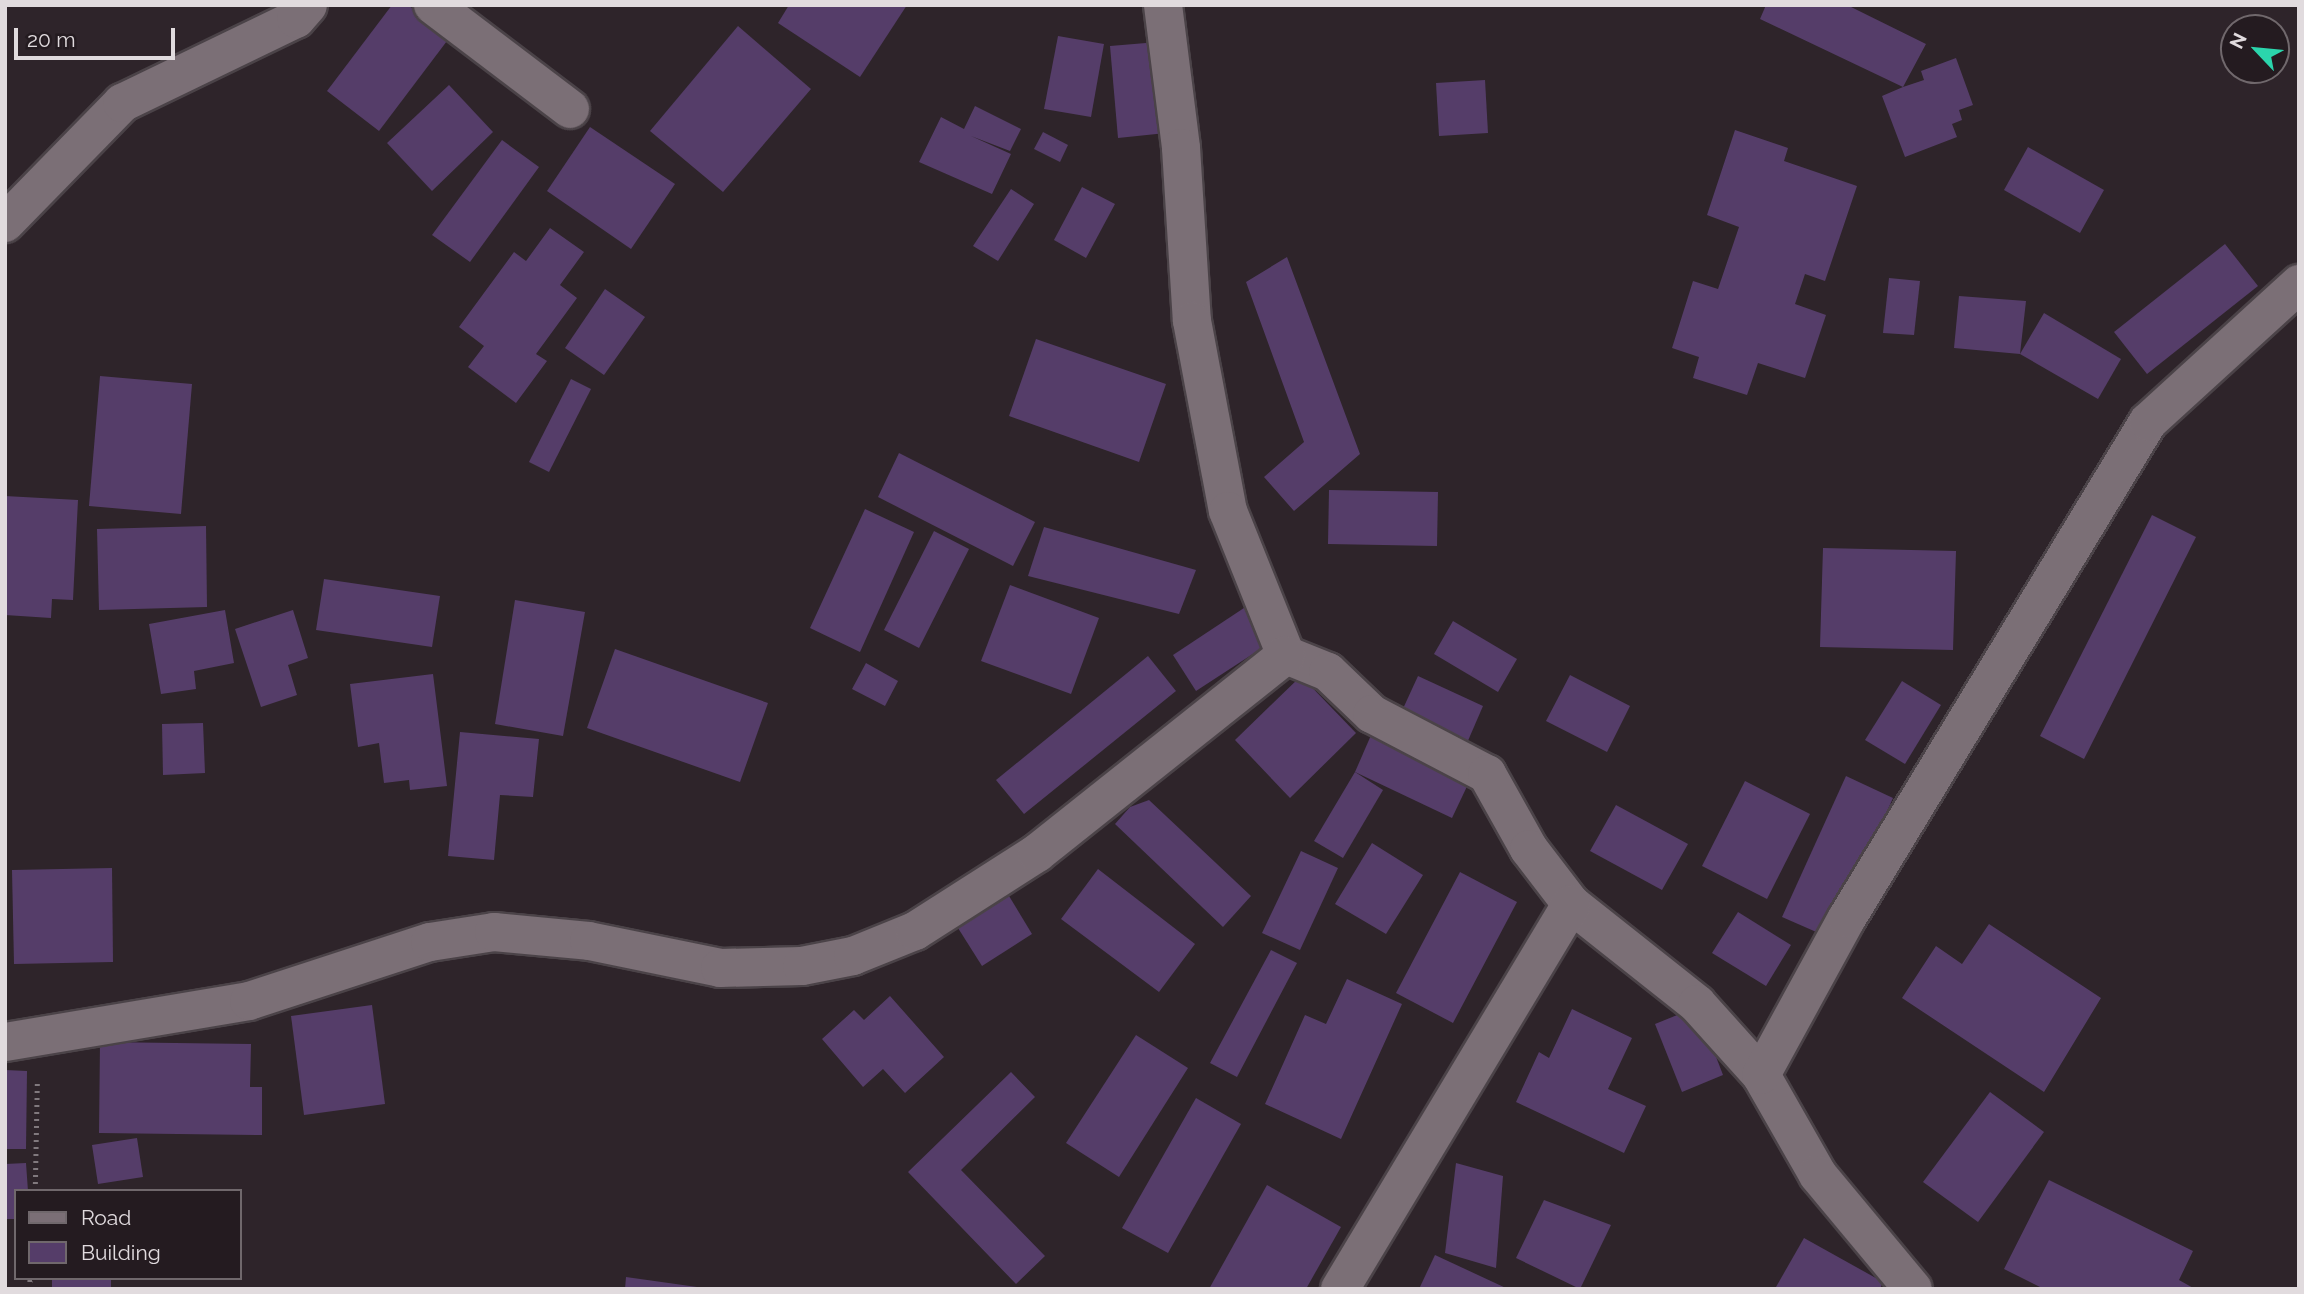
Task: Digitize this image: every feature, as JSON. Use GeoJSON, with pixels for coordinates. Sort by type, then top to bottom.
{"type":"FeatureCollection","features":[{"type":"Feature","properties":{"kind":"street"},"geometry":{"type":"LineString","coordinates":[[5,223],[122,103],[296,19],[308,5]]}},
{"type":"Feature","properties":{"kind":"street"},"geometry":{"type":"LineString","coordinates":[[433,5],[570,109]]}},
{"type":"Feature","properties":{"kind":"street"},"geometry":{"type":"LineString","coordinates":[[1163,5],[1181,148],[1192,321],[1228,511],[1286,655],[1328,672],[1372,714],[1488,774],[1529,849],[1572,904],[1697,1004],[1761,1075],[1818,1175],[1913,1289]]}},
{"type":"Feature","properties":{"kind":"street"},"geometry":{"type":"LineString","coordinates":[[1761,1075],[1847,918],[2148,422],[2299,284]]}},
{"type":"Feature","properties":{"kind":"street"},"geometry":{"type":"LineString","coordinates":[[21,1040],[249,1001],[430,942],[494,932],[589,941],[720,968],[802,966],[853,957],[915,931],[1037,853],[1286,655]]}},
{"type":"Feature","properties":{"kind":"street"},"geometry":{"type":"LineString","coordinates":[[1340,1289],[1572,904]]}},
{"type":"Feature","properties":{"kind":"path"},"geometry":{"type":"LineString","coordinates":[[21,1040],[35,1189]]}},
{"type":"Feature","properties":{"kind":"building"},"geometry":{"type":"Polygon","coordinates":[[[392,5],[408,5],[450,37],[379,131],[327,91],[392,5]]]}},
{"type":"Feature","properties":{"kind":"building"},"geometry":{"type":"Polygon","coordinates":[[[789,5],[907,5],[860,77],[778,23],[789,5]]]}},
{"type":"Feature","properties":{"kind":"building"},"geometry":{"type":"Polygon","coordinates":[[[1766,5],[1847,5],[1926,44],[1903,87],[1760,19],[1766,5]]]}},
{"type":"Feature","properties":{"kind":"building"},"geometry":{"type":"Polygon","coordinates":[[[738,26],[811,89],[723,192],[650,131],[738,26]]]}},
{"type":"Feature","properties":{"kind":"building"},"geometry":{"type":"Polygon","coordinates":[[[1058,36],[1104,44],[1091,117],[1044,109],[1058,36]]]}},
{"type":"Feature","properties":{"kind":"building"},"geometry":{"type":"Polygon","coordinates":[[[1158,42],[1166,133],[1118,138],[1110,46],[1158,42]]]}},
{"type":"Feature","properties":{"kind":"building"},"geometry":{"type":"Polygon","coordinates":[[[1956,58],[1973,105],[1959,110],[1962,120],[1952,124],[1957,137],[1905,157],[1882,96],[1924,80],[1921,71],[1956,58]]]}},
{"type":"Feature","properties":{"kind":"building"},"geometry":{"type":"Polygon","coordinates":[[[1485,80],[1488,133],[1439,136],[1436,83],[1485,80]]]}},
{"type":"Feature","properties":{"kind":"building"},"geometry":{"type":"Polygon","coordinates":[[[449,85],[493,132],[432,191],[387,143],[449,85]]]}},
{"type":"Feature","properties":{"kind":"building"},"geometry":{"type":"Polygon","coordinates":[[[975,106],[1021,129],[1010,151],[971,136],[1011,154],[992,194],[919,162],[941,117],[964,129],[975,106]]]}},
{"type":"Feature","properties":{"kind":"building"},"geometry":{"type":"Polygon","coordinates":[[[590,127],[675,184],[631,249],[547,191],[590,127]]]}},
{"type":"Feature","properties":{"kind":"building"},"geometry":{"type":"Polygon","coordinates":[[[1735,130],[1788,148],[1784,161],[1857,186],[1825,281],[1805,274],[1795,304],[1826,315],[1805,378],[1758,363],[1747,395],[1693,378],[1699,357],[1672,348],[1693,281],[1718,289],[1739,227],[1707,215],[1735,130]]]}},
{"type":"Feature","properties":{"kind":"building"},"geometry":{"type":"Polygon","coordinates":[[[1043,132],[1068,145],[1060,162],[1034,149],[1043,132]]]}},
{"type":"Feature","properties":{"kind":"building"},"geometry":{"type":"Polygon","coordinates":[[[502,140],[539,167],[470,262],[432,235],[502,140]]]}},
{"type":"Feature","properties":{"kind":"building"},"geometry":{"type":"Polygon","coordinates":[[[2028,147],[2104,190],[2080,233],[2004,190],[2028,147]]]}},
{"type":"Feature","properties":{"kind":"building"},"geometry":{"type":"Polygon","coordinates":[[[1082,187],[1115,204],[1086,258],[1054,240],[1082,187]]]}},
{"type":"Feature","properties":{"kind":"building"},"geometry":{"type":"Polygon","coordinates":[[[1011,189],[1034,204],[998,261],[973,246],[1011,189]]]}},
{"type":"Feature","properties":{"kind":"building"},"geometry":{"type":"Polygon","coordinates":[[[550,228],[584,252],[560,285],[577,298],[536,354],[547,361],[516,403],[468,367],[484,346],[459,327],[514,252],[526,261],[550,228]]]}},
{"type":"Feature","properties":{"kind":"building"},"geometry":{"type":"Polygon","coordinates":[[[2225,244],[2258,286],[2147,374],[2114,332],[2225,244]]]}},
{"type":"Feature","properties":{"kind":"building"},"geometry":{"type":"Polygon","coordinates":[[[1287,257],[1360,454],[1294,511],[1264,477],[1304,442],[1246,282],[1287,257]]]}},
{"type":"Feature","properties":{"kind":"building"},"geometry":{"type":"Polygon","coordinates":[[[1889,278],[1920,281],[1914,335],[1883,333],[1889,278]]]}},
{"type":"Feature","properties":{"kind":"building"},"geometry":{"type":"Polygon","coordinates":[[[605,289],[645,317],[604,375],[565,348],[605,289]]]}},
{"type":"Feature","properties":{"kind":"building"},"geometry":{"type":"Polygon","coordinates":[[[1959,296],[2026,301],[2020,354],[1954,348],[1959,296]]]}},
{"type":"Feature","properties":{"kind":"building"},"geometry":{"type":"Polygon","coordinates":[[[2044,313],[2121,359],[2098,399],[2020,354],[2044,313]]]}},
{"type":"Feature","properties":{"kind":"building"},"geometry":{"type":"Polygon","coordinates":[[[1036,339],[1166,384],[1139,462],[1009,416],[1036,339]]]}},
{"type":"Feature","properties":{"kind":"building"},"geometry":{"type":"Polygon","coordinates":[[[100,376],[192,384],[181,514],[89,506],[100,376]]]}},
{"type":"Feature","properties":{"kind":"building"},"geometry":{"type":"Polygon","coordinates":[[[571,379],[591,389],[549,472],[529,462],[571,379]]]}},
{"type":"Feature","properties":{"kind":"building"},"geometry":{"type":"Polygon","coordinates":[[[899,453],[1035,522],[1013,566],[878,497],[899,453]]]}},
{"type":"Feature","properties":{"kind":"building"},"geometry":{"type":"Polygon","coordinates":[[[1329,490],[1438,492],[1437,546],[1328,544],[1329,490]]]}},
{"type":"Feature","properties":{"kind":"building"},"geometry":{"type":"Polygon","coordinates":[[[5,496],[78,500],[73,600],[52,599],[51,618],[5,615],[5,496]]]}},
{"type":"Feature","properties":{"kind":"building"},"geometry":{"type":"Polygon","coordinates":[[[865,509],[914,532],[860,652],[810,628],[865,509]]]}},
{"type":"Feature","properties":{"kind":"building"},"geometry":{"type":"Polygon","coordinates":[[[2152,515],[2196,537],[2084,759],[2040,736],[2152,515]]]}},
{"type":"Feature","properties":{"kind":"building"},"geometry":{"type":"Polygon","coordinates":[[[206,526],[207,607],[99,610],[97,529],[206,526]]]}},
{"type":"Feature","properties":{"kind":"building"},"geometry":{"type":"Polygon","coordinates":[[[1044,527],[1196,570],[1179,614],[1028,576],[1044,527]]]}},
{"type":"Feature","properties":{"kind":"building"},"geometry":{"type":"Polygon","coordinates":[[[934,531],[969,549],[919,648],[884,630],[934,531]]]}},
{"type":"Feature","properties":{"kind":"building"},"geometry":{"type":"Polygon","coordinates":[[[1823,548],[1956,551],[1953,650],[1820,647],[1823,548]]]}},
{"type":"Feature","properties":{"kind":"building"},"geometry":{"type":"Polygon","coordinates":[[[324,579],[440,596],[432,647],[316,630],[324,579]]]}},
{"type":"Feature","properties":{"kind":"building"},"geometry":{"type":"Polygon","coordinates":[[[1010,585],[1099,618],[1071,694],[981,661],[1010,585]]]}},
{"type":"Feature","properties":{"kind":"building"},"geometry":{"type":"Polygon","coordinates":[[[515,600],[585,612],[563,736],[495,724],[515,600]]]}},
{"type":"Feature","properties":{"kind":"building"},"geometry":{"type":"Polygon","coordinates":[[[1253,602],[1276,639],[1196,691],[1173,655],[1253,602]]]}},
{"type":"Feature","properties":{"kind":"building"},"geometry":{"type":"Polygon","coordinates":[[[225,610],[234,663],[194,671],[196,689],[161,694],[149,624],[225,610]]]}},
{"type":"Feature","properties":{"kind":"building"},"geometry":{"type":"Polygon","coordinates":[[[293,610],[308,658],[288,665],[297,695],[261,707],[235,629],[293,610]]]}},
{"type":"Feature","properties":{"kind":"building"},"geometry":{"type":"Polygon","coordinates":[[[1453,621],[1517,659],[1498,692],[1434,654],[1453,621]]]}},
{"type":"Feature","properties":{"kind":"building"},"geometry":{"type":"Polygon","coordinates":[[[615,649],[768,703],[740,782],[587,728],[615,649]]]}},
{"type":"Feature","properties":{"kind":"building"},"geometry":{"type":"Polygon","coordinates":[[[1148,656],[1176,691],[1024,814],[996,780],[1148,656]]]}},
{"type":"Feature","properties":{"kind":"building"},"geometry":{"type":"Polygon","coordinates":[[[866,663],[898,681],[885,706],[852,689],[866,663]]]}},
{"type":"Feature","properties":{"kind":"building"},"geometry":{"type":"Polygon","coordinates":[[[433,674],[447,786],[410,790],[409,780],[384,783],[379,743],[358,747],[350,684],[433,674]]]}},
{"type":"Feature","properties":{"kind":"building"},"geometry":{"type":"Polygon","coordinates":[[[1570,675],[1630,706],[1607,752],[1546,721],[1570,675]]]}},
{"type":"Feature","properties":{"kind":"building"},"geometry":{"type":"Polygon","coordinates":[[[1301,676],[1356,733],[1290,798],[1235,740],[1301,676]]]}},
{"type":"Feature","properties":{"kind":"building"},"geometry":{"type":"Polygon","coordinates":[[[1418,676],[1483,706],[1467,743],[1401,713],[1418,676]]]}},
{"type":"Feature","properties":{"kind":"building"},"geometry":{"type":"Polygon","coordinates":[[[1902,681],[1941,705],[1905,764],[1865,740],[1902,681]]]}},
{"type":"Feature","properties":{"kind":"building"},"geometry":{"type":"Polygon","coordinates":[[[203,723],[205,773],[163,775],[162,724],[203,723]]]}},
{"type":"Feature","properties":{"kind":"building"},"geometry":{"type":"Polygon","coordinates":[[[460,732],[539,739],[533,797],[500,795],[494,860],[448,856],[460,732]]]}},
{"type":"Feature","properties":{"kind":"building"},"geometry":{"type":"Polygon","coordinates":[[[1372,733],[1471,778],[1452,818],[1355,772],[1372,733]]]}},
{"type":"Feature","properties":{"kind":"building"},"geometry":{"type":"Polygon","coordinates":[[[1355,772],[1383,790],[1343,858],[1314,841],[1355,772]]]}},
{"type":"Feature","properties":{"kind":"building"},"geometry":{"type":"Polygon","coordinates":[[[1846,776],[1893,798],[1830,938],[1782,917],[1846,776]]]}},
{"type":"Feature","properties":{"kind":"building"},"geometry":{"type":"Polygon","coordinates":[[[1745,781],[1810,814],[1767,899],[1702,866],[1745,781]]]}},
{"type":"Feature","properties":{"kind":"building"},"geometry":{"type":"Polygon","coordinates":[[[1149,800],[1251,896],[1223,927],[1115,824],[1130,807],[1149,800]]]}},
{"type":"Feature","properties":{"kind":"building"},"geometry":{"type":"Polygon","coordinates":[[[1616,805],[1688,844],[1662,890],[1590,851],[1616,805]]]}},
{"type":"Feature","properties":{"kind":"building"},"geometry":{"type":"Polygon","coordinates":[[[1372,843],[1423,875],[1386,934],[1335,904],[1372,843]]]}},
{"type":"Feature","properties":{"kind":"building"},"geometry":{"type":"Polygon","coordinates":[[[1301,851],[1338,868],[1300,950],[1262,933],[1301,851]]]}},
{"type":"Feature","properties":{"kind":"building"},"geometry":{"type":"Polygon","coordinates":[[[112,868],[113,962],[14,964],[12,870],[112,868]]]}},
{"type":"Feature","properties":{"kind":"building"},"geometry":{"type":"Polygon","coordinates":[[[1098,869],[1195,944],[1159,992],[1061,919],[1098,869]]]}},
{"type":"Feature","properties":{"kind":"building"},"geometry":{"type":"Polygon","coordinates":[[[1460,872],[1517,902],[1453,1023],[1396,993],[1460,872]]]}},
{"type":"Feature","properties":{"kind":"building"},"geometry":{"type":"Polygon","coordinates":[[[1009,896],[1032,934],[982,966],[958,928],[1009,896]]]}},
{"type":"Feature","properties":{"kind":"building"},"geometry":{"type":"Polygon","coordinates":[[[1738,912],[1791,945],[1766,986],[1712,953],[1738,912]]]}},
{"type":"Feature","properties":{"kind":"building"},"geometry":{"type":"Polygon","coordinates":[[[1989,924],[2101,998],[2044,1092],[1902,998],[1936,946],[1962,964],[1989,924]]]}},
{"type":"Feature","properties":{"kind":"building"},"geometry":{"type":"Polygon","coordinates":[[[1271,950],[1297,963],[1237,1077],[1210,1063],[1271,950]]]}},
{"type":"Feature","properties":{"kind":"building"},"geometry":{"type":"Polygon","coordinates":[[[1347,979],[1402,1004],[1341,1139],[1265,1104],[1305,1015],[1326,1024],[1347,979]]]}},
{"type":"Feature","properties":{"kind":"building"},"geometry":{"type":"Polygon","coordinates":[[[890,996],[944,1057],[905,1093],[883,1069],[863,1087],[822,1039],[854,1010],[864,1020],[890,996]]]}},
{"type":"Feature","properties":{"kind":"building"},"geometry":{"type":"Polygon","coordinates":[[[372,1005],[385,1104],[304,1115],[291,1016],[372,1005]]]}},
{"type":"Feature","properties":{"kind":"building"},"geometry":{"type":"Polygon","coordinates":[[[1697,1007],[1723,1075],[1682,1092],[1655,1024],[1697,1007]]]}},
{"type":"Feature","properties":{"kind":"building"},"geometry":{"type":"Polygon","coordinates":[[[1572,1009],[1632,1038],[1608,1089],[1646,1106],[1624,1153],[1516,1102],[1539,1052],[1549,1058],[1572,1009]]]}},
{"type":"Feature","properties":{"kind":"building"},"geometry":{"type":"Polygon","coordinates":[[[1136,1035],[1188,1068],[1119,1177],[1066,1143],[1136,1035]]]}},
{"type":"Feature","properties":{"kind":"building"},"geometry":{"type":"Polygon","coordinates":[[[100,1042],[251,1044],[250,1087],[262,1087],[262,1135],[99,1133],[100,1042]]]}},
{"type":"Feature","properties":{"kind":"building"},"geometry":{"type":"Polygon","coordinates":[[[5,1070],[27,1071],[26,1149],[5,1149],[5,1070]]]}},
{"type":"Feature","properties":{"kind":"building"},"geometry":{"type":"Polygon","coordinates":[[[1011,1072],[1035,1097],[961,1170],[1045,1256],[1016,1284],[908,1172],[1011,1072]]]}},
{"type":"Feature","properties":{"kind":"building"},"geometry":{"type":"Polygon","coordinates":[[[1990,1092],[2044,1132],[1978,1222],[1923,1182],[1990,1092]]]}},
{"type":"Feature","properties":{"kind":"building"},"geometry":{"type":"Polygon","coordinates":[[[1196,1098],[1241,1124],[1168,1253],[1122,1228],[1196,1098]]]}},
{"type":"Feature","properties":{"kind":"building"},"geometry":{"type":"Polygon","coordinates":[[[137,1138],[143,1177],[98,1184],[92,1145],[137,1138]]]}},
{"type":"Feature","properties":{"kind":"building"},"geometry":{"type":"Polygon","coordinates":[[[26,1163],[28,1189],[14,1189],[14,1219],[5,1219],[5,1164],[26,1163]]]}},
{"type":"Feature","properties":{"kind":"building"},"geometry":{"type":"Polygon","coordinates":[[[1456,1163],[1503,1176],[1496,1268],[1445,1253],[1456,1163]]]}},
{"type":"Feature","properties":{"kind":"building"},"geometry":{"type":"Polygon","coordinates":[[[2049,1180],[2193,1251],[2179,1280],[2195,1289],[2044,1289],[2004,1269],[2049,1180]]]}},
{"type":"Feature","properties":{"kind":"building"},"geometry":{"type":"Polygon","coordinates":[[[1267,1185],[1341,1227],[1306,1289],[1209,1289],[1267,1185]]]}},
{"type":"Feature","properties":{"kind":"building"},"geometry":{"type":"Polygon","coordinates":[[[1544,1200],[1611,1225],[1580,1289],[1516,1258],[1544,1200]]]}},
{"type":"Feature","properties":{"kind":"building"},"geometry":{"type":"Polygon","coordinates":[[[1804,1238],[1883,1282],[1880,1289],[1776,1287],[1804,1238]]]}},
{"type":"Feature","properties":{"kind":"building"},"geometry":{"type":"Polygon","coordinates":[[[1435,1255],[1508,1289],[1419,1289],[1435,1255]]]}},
{"type":"Feature","properties":{"kind":"building"},"geometry":{"type":"Polygon","coordinates":[[[626,1277],[697,1287],[697,1289],[625,1289],[626,1277]]]}},
{"type":"Feature","properties":{"kind":"building"},"geometry":{"type":"Polygon","coordinates":[[[52,1280],[111,1280],[111,1289],[52,1289],[52,1280]]]}}]}
